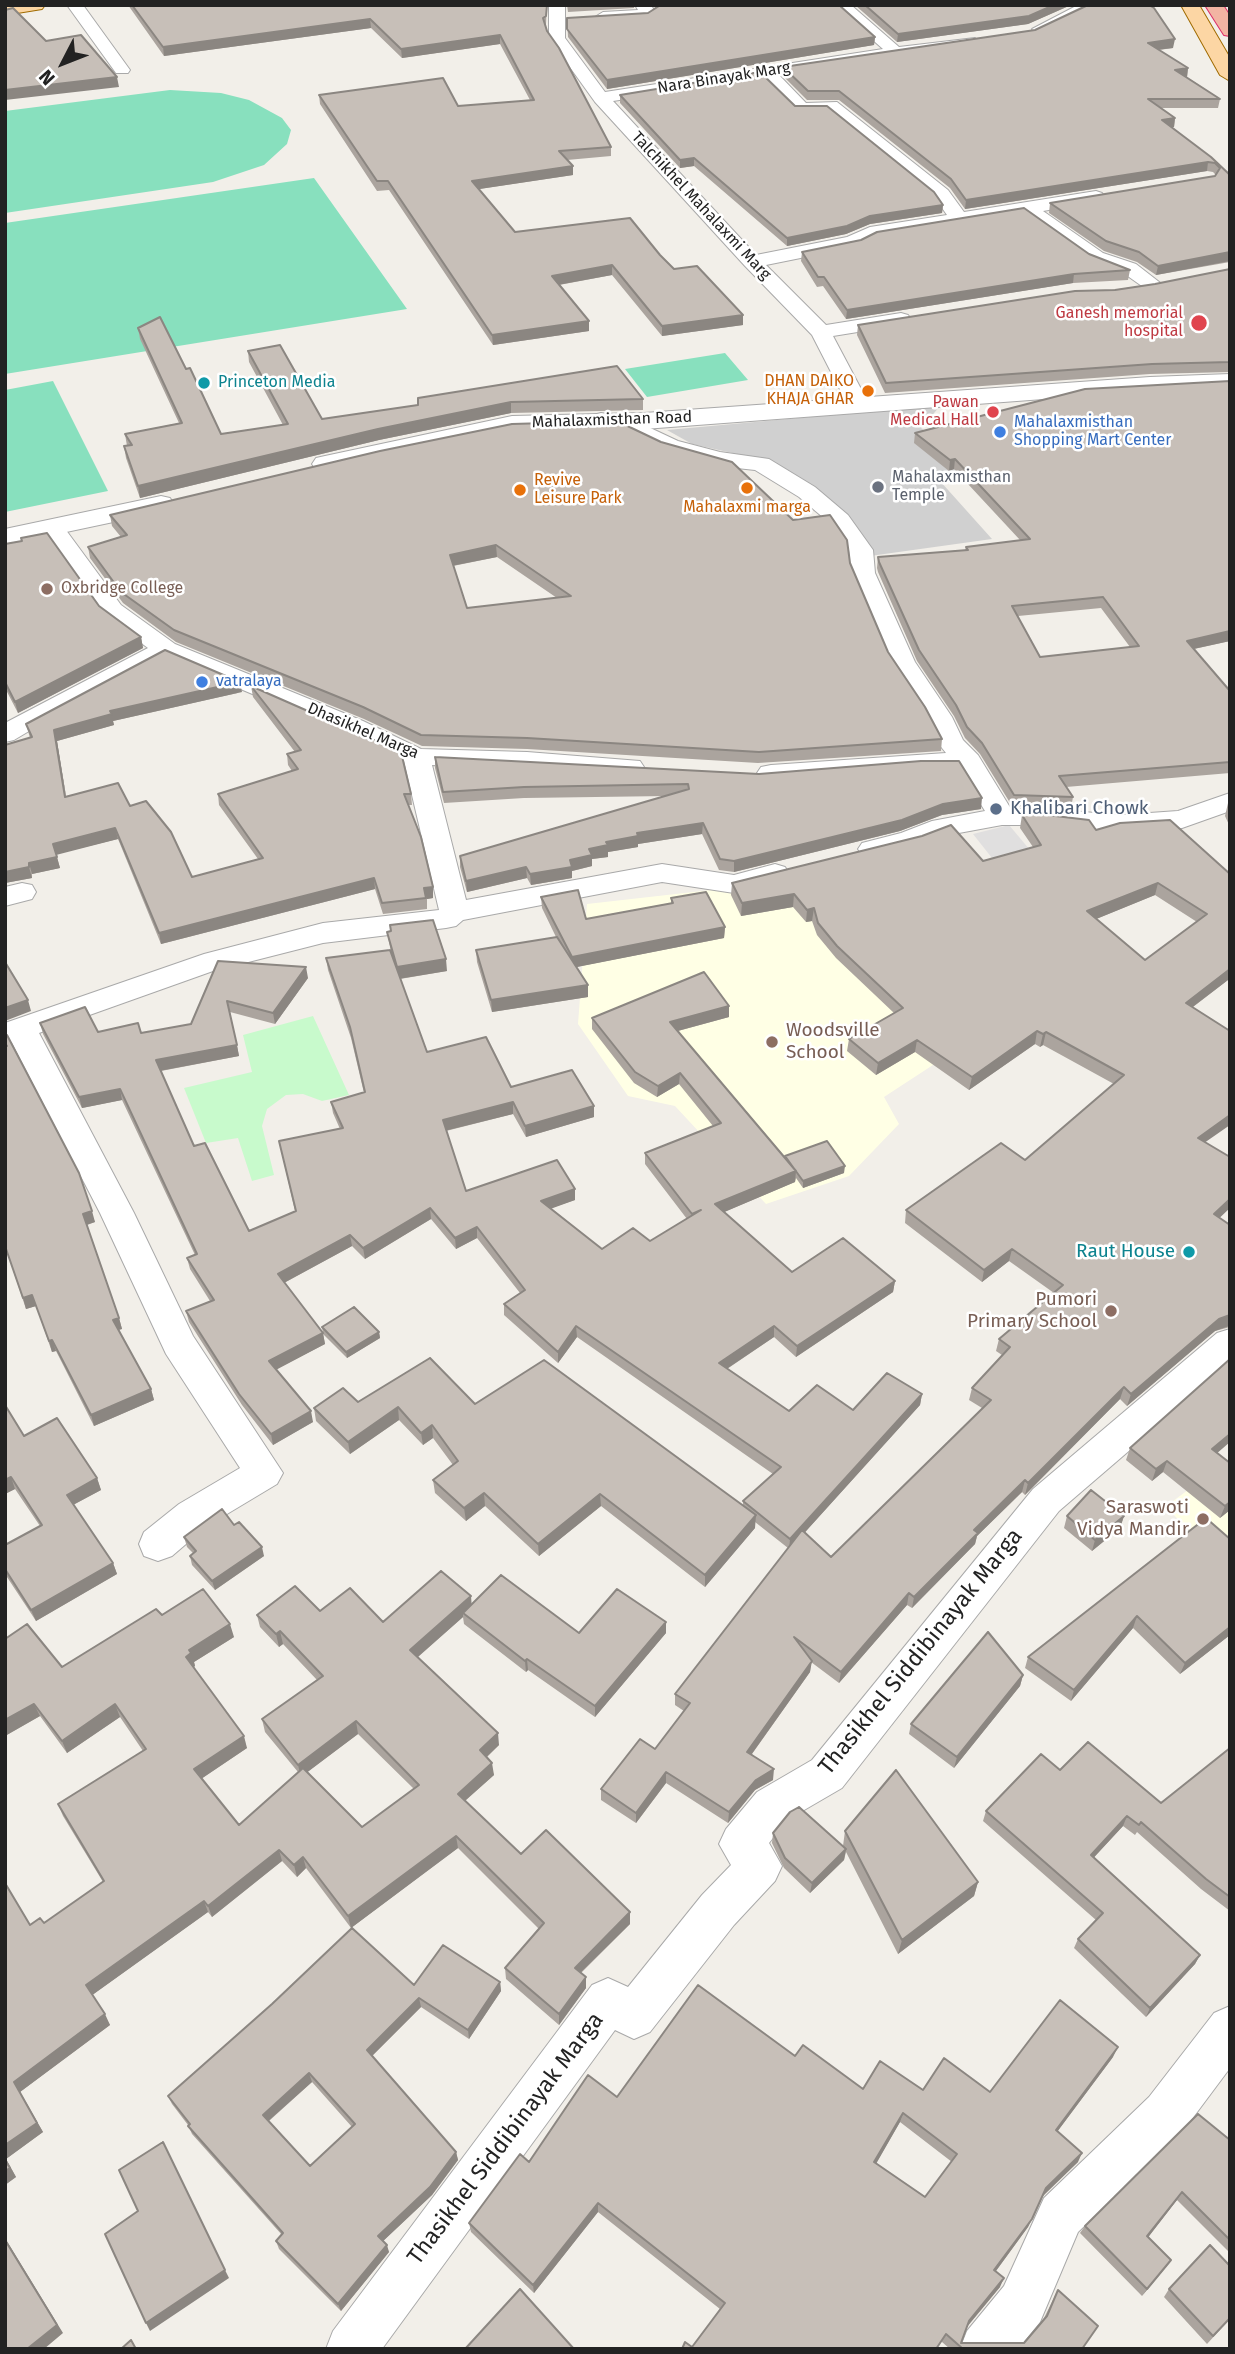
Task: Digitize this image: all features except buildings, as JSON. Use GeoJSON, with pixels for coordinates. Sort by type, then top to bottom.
{"type":"FeatureCollection","features":[{"type":"Feature","properties":{"kind":"highway"},"geometry":{"type":"LineString","coordinates":[[1214,5],[1230,31]]}},
{"type":"Feature","properties":{"kind":"main road"},"geometry":{"type":"LineString","coordinates":[[5,10],[36,5]]}},
{"type":"Feature","properties":{"kind":"main road"},"geometry":{"type":"LineString","coordinates":[[1190,5],[1230,75]]}},
{"type":"Feature","properties":{"kind":"street"},"geometry":{"type":"LineString","coordinates":[[75,5],[122,70]]}},
{"type":"Feature","properties":{"kind":"street"},"geometry":{"type":"LineString","coordinates":[[583,37],[557,38],[568,16],[648,13],[643,5]]}},
{"type":"Feature","properties":{"kind":"street"},"geometry":{"type":"LineString","coordinates":[[841,5],[893,50]]}},
{"type":"Feature","properties":{"kind":"street"},"geometry":{"type":"LineString","coordinates":[[1020,33],[1049,26],[1091,5]]}},
{"type":"Feature","properties":{"kind":"street","name":"Talchikhel Mahalaxmi Marg"},"geometry":{"type":"LineString","coordinates":[[557,38],[601,98],[752,262],[821,332],[858,404]]}},
{"type":"Feature","properties":{"kind":"street","name":"Nara Binayak Marg"},"geometry":{"type":"LineString","coordinates":[[601,98],[893,50],[982,39]]}},
{"type":"Feature","properties":{"kind":"street"},"geometry":{"type":"LineString","coordinates":[[765,71],[802,108],[831,106],[841,113],[942,194],[958,218]]}},
{"type":"Feature","properties":{"kind":"street"},"geometry":{"type":"LineString","coordinates":[[752,262],[853,242],[870,233],[1117,193]]}},
{"type":"Feature","properties":{"kind":"street"},"geometry":{"type":"LineString","coordinates":[[1026,208],[1096,257],[1129,268],[1159,283],[1126,289]]}},
{"type":"Feature","properties":{"kind":"street"},"geometry":{"type":"LineString","coordinates":[[821,332],[927,315]]}},
{"type":"Feature","properties":{"kind":"street","name":"Mahalaxmisthan Road"},"geometry":{"type":"LineString","coordinates":[[304,469],[380,450],[512,424],[644,421],[1150,384],[1230,381]]}},
{"type":"Feature","properties":{"kind":"street"},"geometry":{"type":"LineString","coordinates":[[601,420],[621,423],[670,446],[719,459],[761,464],[807,492],[840,520],[861,550],[863,573],[902,662],[939,717],[951,743],[968,761],[1002,817]]}},
{"type":"Feature","properties":{"kind":"street"},"geometry":{"type":"LineString","coordinates":[[5,537],[188,497]]}},
{"type":"Feature","properties":{"kind":"street","name":"Dhasikhel Marga"},"geometry":{"type":"LineString","coordinates":[[52,527],[112,610],[166,649],[354,727],[416,757],[527,760],[650,768]]}},
{"type":"Feature","properties":{"kind":"street"},"geometry":{"type":"LineString","coordinates":[[5,734],[47,709],[166,649]]}},
{"type":"Feature","properties":{"kind":"street"},"geometry":{"type":"LineString","coordinates":[[416,757],[454,912]]}},
{"type":"Feature","properties":{"kind":"street"},"geometry":{"type":"LineString","coordinates":[[744,774],[919,761],[968,761]]}},
{"type":"Feature","properties":{"kind":"street"},"geometry":{"type":"LineString","coordinates":[[842,857],[910,840],[942,827],[1002,817],[1045,817],[1121,824],[1182,819],[1230,801]]}},
{"type":"Feature","properties":{"kind":"street"},"geometry":{"type":"LineString","coordinates":[[158,1544],[193,1515],[264,1473],[178,1344],[117,1213],[13,1030],[204,964],[323,933],[446,919],[454,912],[662,873],[734,884],[802,867]]}},
{"type":"Feature","properties":{"kind":"street","name":"Thasikhel Siddibinayak Marga"},"geometry":{"type":"LineString","coordinates":[[351,2349],[608,2001],[634,2016],[718,1910],[760,1867],[741,1844],[772,1806],[827,1774],[1046,1500],[1230,1343]]}},
{"type":"Feature","properties":{"kind":"street"},"geometry":{"type":"LineString","coordinates":[[985,2349],[1022,2304],[1061,2215],[1166,2114],[1230,2029]]}},
{"type":"Feature","properties":{"kind":"shaded area","name":"Mahalaxmisthan Temple"},"geometry":{"type":"Polygon","coordinates":[[[941,405],[921,428],[978,469],[940,481],[992,539],[870,556],[768,461],[692,444],[667,430],[941,405]]]}},
{"type":"Feature","properties":{"kind":"shaded area"},"geometry":{"type":"Polygon","coordinates":[[[1009,825],[1030,850],[992,858],[973,834],[1009,825]]]}},
{"type":"Feature","properties":{"kind":"shaded area","name":"Woodsville School"},"geometry":{"type":"Polygon","coordinates":[[[791,881],[959,1048],[884,1097],[899,1124],[849,1176],[766,1204],[675,1106],[628,1096],[578,1024],[587,904],[791,881]]]}},
{"type":"Feature","properties":{"kind":"shaded area","name":"Saraswoti Vidya Mandir"},"geometry":{"type":"Polygon","coordinates":[[[1223,1464],[1230,1469],[1230,1567],[1165,1507],[1223,1464]]]}},
{"type":"Feature","properties":{"kind":"green space"},"geometry":{"type":"Polygon","coordinates":[[[170,90],[221,93],[249,100],[282,118],[291,130],[287,144],[264,165],[213,182],[5,213],[5,111],[170,90]]]}},
{"type":"Feature","properties":{"kind":"green space"},"geometry":{"type":"Polygon","coordinates":[[[314,178],[407,309],[5,374],[5,223],[314,178]]]}},
{"type":"Feature","properties":{"kind":"green space"},"geometry":{"type":"Polygon","coordinates":[[[725,353],[748,380],[647,397],[625,369],[725,353]]]}},
{"type":"Feature","properties":{"kind":"green space"},"geometry":{"type":"Polygon","coordinates":[[[53,381],[108,491],[5,512],[5,390],[53,381]]]}},
{"type":"Feature","properties":{"kind":"green space"},"geometry":{"type":"Polygon","coordinates":[[[313,1016],[349,1095],[322,1101],[303,1094],[286,1095],[267,1109],[262,1126],[274,1175],[252,1181],[238,1138],[206,1143],[184,1088],[252,1072],[243,1035],[313,1016]]]}},
{"type":"Feature","properties":{"kind":"place","name":"Ganesh memorial hospital"},"geometry":{"type":"Point","coordinates":[1199,323]}},
{"type":"Feature","properties":{"kind":"place","name":"Princeton Media"},"geometry":{"type":"Point","coordinates":[204,383]}},
{"type":"Feature","properties":{"kind":"place","name":"DHAN DAIKO KHAJA GHAR"},"geometry":{"type":"Point","coordinates":[868,391]}},
{"type":"Feature","properties":{"kind":"place","name":"Pawan Medical Hall"},"geometry":{"type":"Point","coordinates":[993,412]}},
{"type":"Feature","properties":{"kind":"place","name":"Mahalaxmisthan Shopping Mart Center"},"geometry":{"type":"Point","coordinates":[1000,432]}},
{"type":"Feature","properties":{"kind":"place","name":"Mahalaxmisthan Temple"},"geometry":{"type":"Point","coordinates":[878,487]}},
{"type":"Feature","properties":{"kind":"place","name":"Mahalaxmi marga"},"geometry":{"type":"Point","coordinates":[747,488]}},
{"type":"Feature","properties":{"kind":"place","name":"Revive Leisure Park"},"geometry":{"type":"Point","coordinates":[520,490]}},
{"type":"Feature","properties":{"kind":"place","name":"Oxbridge College"},"geometry":{"type":"Point","coordinates":[47,589]}},
{"type":"Feature","properties":{"kind":"place","name":"vatralaya"},"geometry":{"type":"Point","coordinates":[202,682]}},
{"type":"Feature","properties":{"kind":"place","name":"Khalibari Chowk"},"geometry":{"type":"Point","coordinates":[996,809]}},
{"type":"Feature","properties":{"kind":"place","name":"Woodsville School"},"geometry":{"type":"Point","coordinates":[772,1042]}},
{"type":"Feature","properties":{"kind":"place","name":"Raut House"},"geometry":{"type":"Point","coordinates":[1189,1252]}},
{"type":"Feature","properties":{"kind":"place","name":"Pumori Primary School"},"geometry":{"type":"Point","coordinates":[1111,1311]}},
{"type":"Feature","properties":{"kind":"place","name":"Saraswoti Vidya Mandir"},"geometry":{"type":"Point","coordinates":[1203,1519]}}]}
